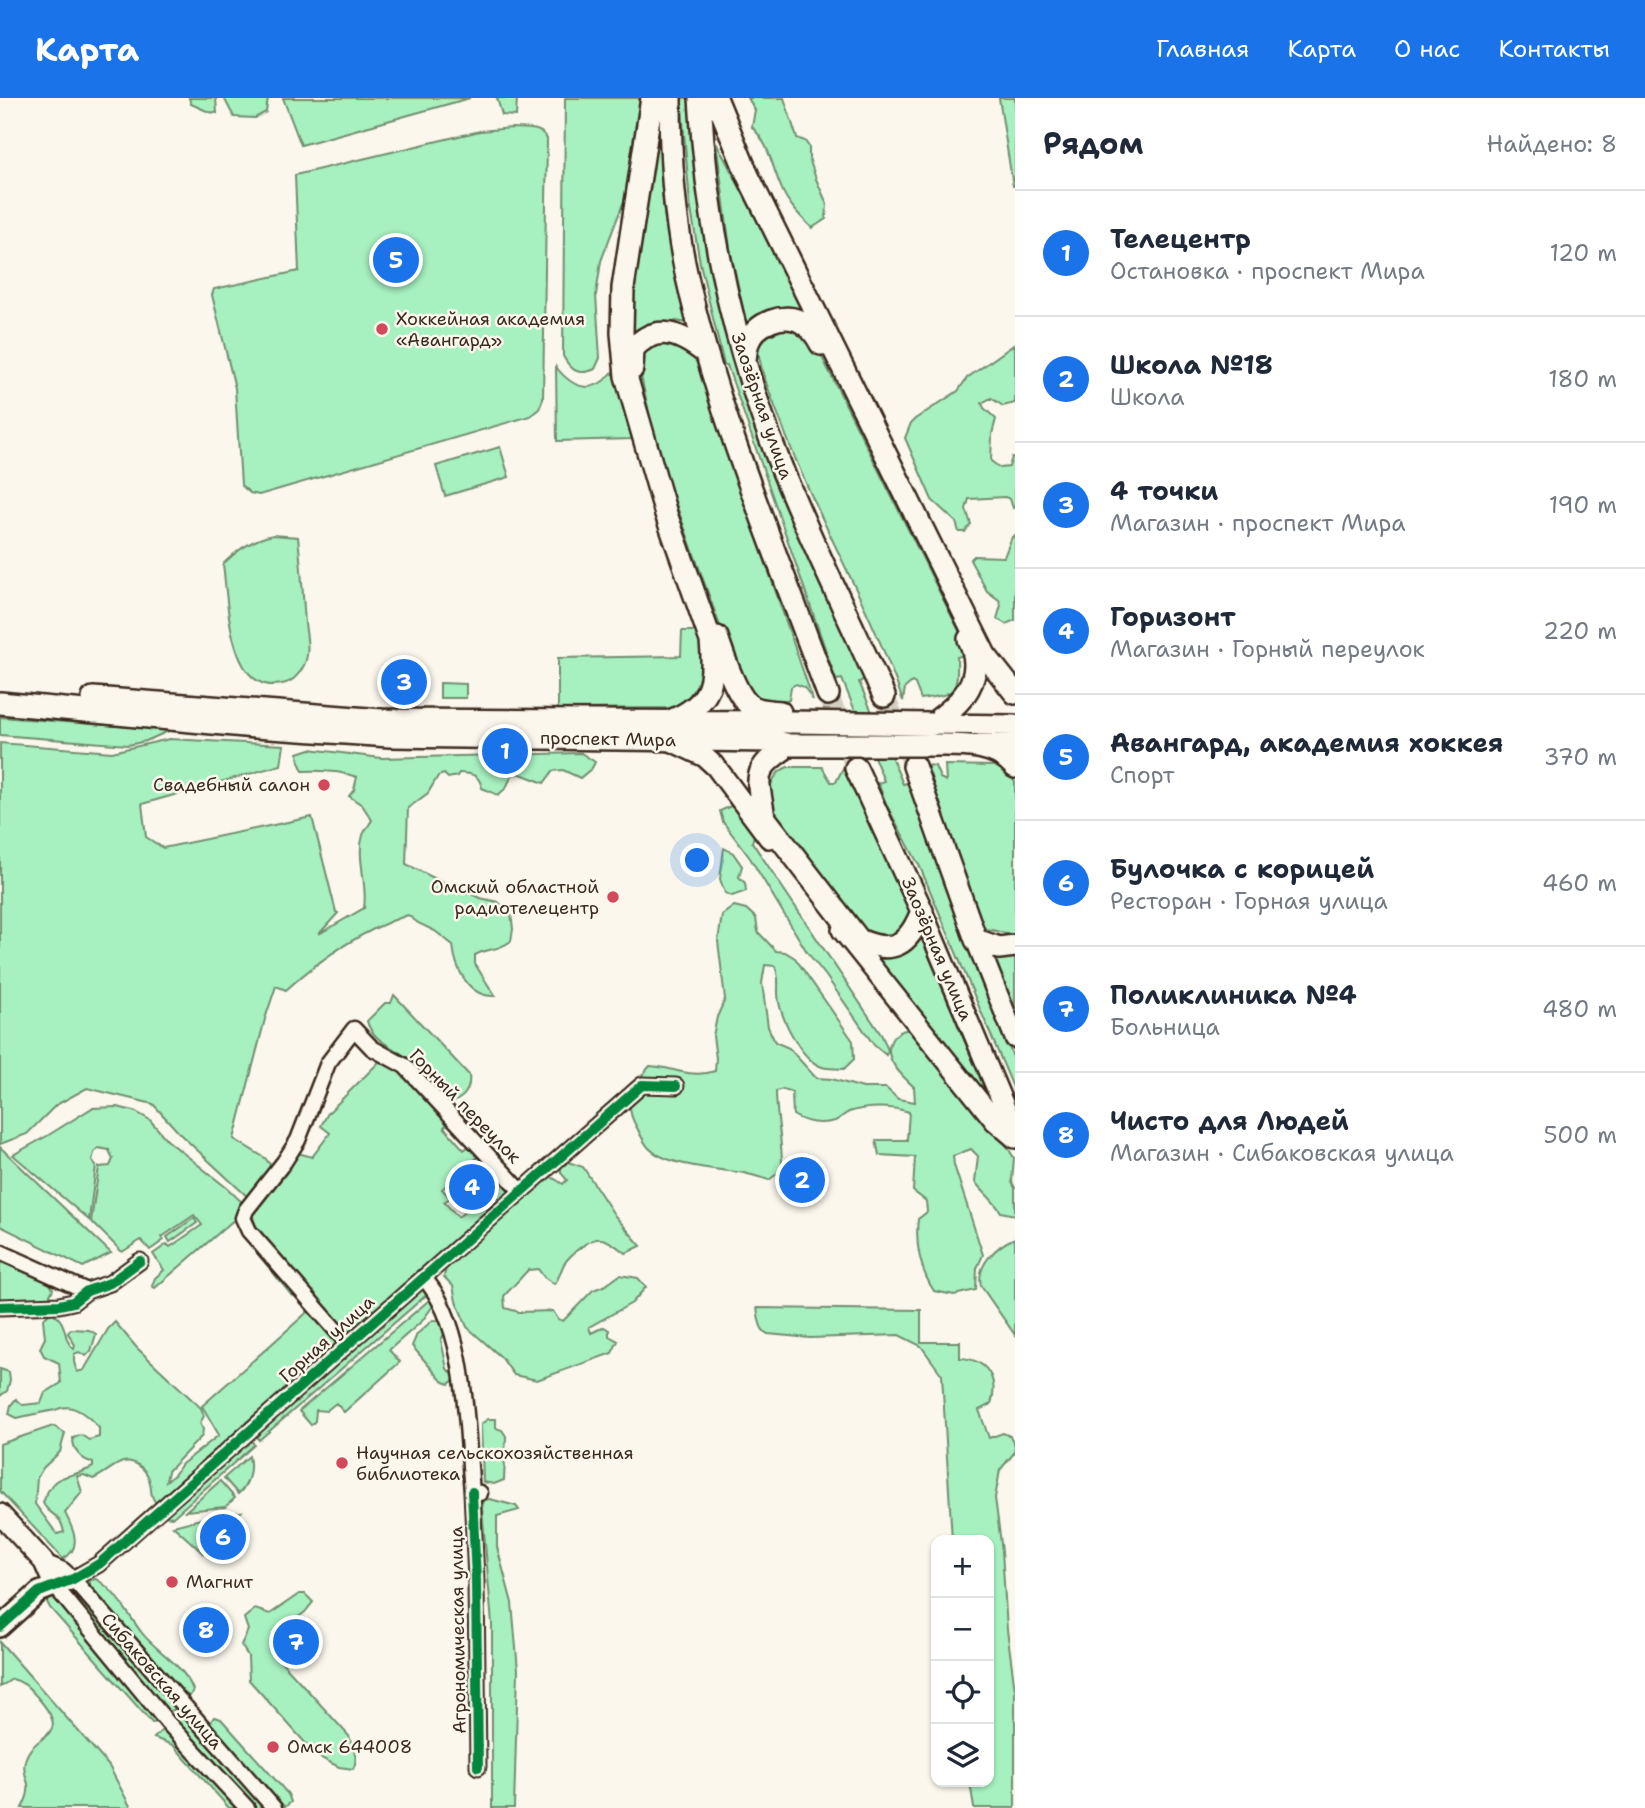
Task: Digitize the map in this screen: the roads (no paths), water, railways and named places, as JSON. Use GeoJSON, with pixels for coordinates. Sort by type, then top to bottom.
{"type":"FeatureCollection","features":[{"type":"Feature","properties":{"kind":"main road"},"geometry":{"type":"LineString","coordinates":[[652,98],[623,288],[622,332],[626,376],[666,514],[710,641],[712,658],[710,683],[700,702],[669,731],[716,767],[768,837],[995,1121],[1015,1138]]}},
{"type":"Feature","properties":{"kind":"main road","name":"Заозёрная улица"},"geometry":{"type":"LineString","coordinates":[[670,98],[677,217],[687,276],[707,354],[731,430],[828,694]]}},
{"type":"Feature","properties":{"kind":"main road","name":"Заозёрная улица"},"geometry":{"type":"LineString","coordinates":[[700,98],[708,188],[718,254],[745,361],[780,464],[884,696]]}},
{"type":"Feature","properties":{"kind":"main road"},"geometry":{"type":"LineString","coordinates":[[716,98],[760,201],[985,655],[1015,693]]}},
{"type":"Feature","properties":{"kind":"main road"},"geometry":{"type":"LineString","coordinates":[[745,361],[748,342],[760,326],[771,321],[792,318],[803,323],[816,335],[971,643],[974,670],[967,693],[949,712],[932,724]]}},
{"type":"Feature","properties":{"kind":"main road"},"geometry":{"type":"LineString","coordinates":[[707,354],[678,335],[659,334],[639,342],[632,349],[633,372],[641,409],[673,512],[736,685],[753,708],[785,713],[790,722]]}},
{"type":"Feature","properties":{"kind":"main road"},"geometry":{"type":"LineString","coordinates":[[0,690],[76,704]]}},
{"type":"Feature","properties":{"kind":"main road"},"geometry":{"type":"LineString","coordinates":[[0,703],[76,704]]}},
{"type":"Feature","properties":{"kind":"main road","name":"проспект Мира"},"geometry":{"type":"LineString","coordinates":[[76,704],[390,736],[669,731],[790,722],[1015,725]]}},
{"type":"Feature","properties":{"kind":"main road","name":"проспект Мира"},"geometry":{"type":"LineString","coordinates":[[669,731],[790,745],[972,745],[1015,742]]}},
{"type":"Feature","properties":{"kind":"main road"},"geometry":{"type":"LineString","coordinates":[[790,745],[769,759],[761,771],[758,796],[764,817],[859,940],[876,947],[895,946],[911,935],[922,911]]}},
{"type":"Feature","properties":{"kind":"main road"},"geometry":{"type":"LineString","coordinates":[[972,745],[998,754],[1015,767]]}},
{"type":"Feature","properties":{"kind":"main road"},"geometry":{"type":"LineString","coordinates":[[914,766],[976,940],[1015,1038]]}},
{"type":"Feature","properties":{"kind":"main road","name":"Заозёрная улица"},"geometry":{"type":"LineString","coordinates":[[856,768],[922,911],[1015,1132]]}},
{"type":"Feature","properties":{"kind":"main road"},"geometry":{"type":"LineString","coordinates":[[976,940],[999,948],[1015,946]]}},
{"type":"Feature","properties":{"kind":"main road","name":"Сибаковская улица"},"geometry":{"type":"LineString","coordinates":[[0,1514],[63,1582]]}},
{"type":"Feature","properties":{"kind":"main road","name":"Горная улица"},"geometry":{"type":"LineString","coordinates":[[0,1627],[39,1592],[63,1582]]}},
{"type":"Feature","properties":{"kind":"street","name":"Горный переулок"},"geometry":{"type":"LineString","coordinates":[[348,1344],[249,1231],[243,1218],[246,1210],[298,1140],[328,1063],[354,1029],[372,1048],[405,1066],[521,1191]]}},
{"type":"Feature","properties":{"kind":"street","name":"Горная улица"},"geometry":{"type":"LineString","coordinates":[[63,1582],[99,1564],[642,1085],[676,1086]]}},
{"type":"Feature","properties":{"kind":"street"},"geometry":{"type":"LineString","coordinates":[[0,1252],[87,1291]]}},
{"type":"Feature","properties":{"kind":"street"},"geometry":{"type":"LineString","coordinates":[[0,1307],[73,1302],[87,1291],[110,1283],[140,1261]]}},
{"type":"Feature","properties":{"kind":"street","name":"Агрономическая улица"},"geometry":{"type":"LineString","coordinates":[[423,1277],[435,1290],[446,1316],[465,1392],[477,1493],[478,1767]]}},
{"type":"Feature","properties":{"kind":"street","name":"Сибаковская улица"},"geometry":{"type":"LineString","coordinates":[[63,1582],[167,1722],[247,1808]]}},
{"type":"Feature","properties":{"kind":"street","name":"Сибаковская улица"},"geometry":{"type":"LineString","coordinates":[[63,1582],[274,1808]]}},
{"type":"Feature","properties":{"kind":"waterway"},"geometry":{"type":"LineString","coordinates":[[0,714],[54,719]]}},
{"type":"Feature","properties":{"kind":"tunnel"},"geometry":{"type":"LineString","coordinates":[[828,694],[856,768]]}},
{"type":"Feature","properties":{"kind":"tunnel"},"geometry":{"type":"LineString","coordinates":[[884,696],[914,766]]}},
{"type":"Feature","properties":{"kind":"place","name":"Авангард, академия хоккея"},"geometry":{"type":"Point","coordinates":[396,260]}},
{"type":"Feature","properties":{"kind":"place","name":"Хоккейная академия «Авангард»"},"geometry":{"type":"Point","coordinates":[382,329]}},
{"type":"Feature","properties":{"kind":"place","name":"4 точки"},"geometry":{"type":"Point","coordinates":[404,682]}},
{"type":"Feature","properties":{"kind":"place","name":"Телецентр"},"geometry":{"type":"Point","coordinates":[505,751]}},
{"type":"Feature","properties":{"kind":"place","name":"Свадебный салон"},"geometry":{"type":"Point","coordinates":[324,785]}},
{"type":"Feature","properties":{"kind":"place","name":"Омский областной радиотелецентр"},"geometry":{"type":"Point","coordinates":[613,897]}},
{"type":"Feature","properties":{"kind":"place","name":"Школа №18"},"geometry":{"type":"Point","coordinates":[802,1180]}},
{"type":"Feature","properties":{"kind":"place","name":"Горизонт"},"geometry":{"type":"Point","coordinates":[472,1187]}},
{"type":"Feature","properties":{"kind":"place","name":"Научная сельскохозяйственная библиотека"},"geometry":{"type":"Point","coordinates":[342,1463]}},
{"type":"Feature","properties":{"kind":"place","name":"Булочка с корицей"},"geometry":{"type":"Point","coordinates":[223,1537]}},
{"type":"Feature","properties":{"kind":"place","name":"Магнит"},"geometry":{"type":"Point","coordinates":[172,1582]}},
{"type":"Feature","properties":{"kind":"place","name":"Чисто для Людей"},"geometry":{"type":"Point","coordinates":[206,1630]}},
{"type":"Feature","properties":{"kind":"place","name":"Поликлиника №4"},"geometry":{"type":"Point","coordinates":[296,1642]}},
{"type":"Feature","properties":{"kind":"place","name":"Омск 644008"},"geometry":{"type":"Point","coordinates":[273,1747]}}]}
